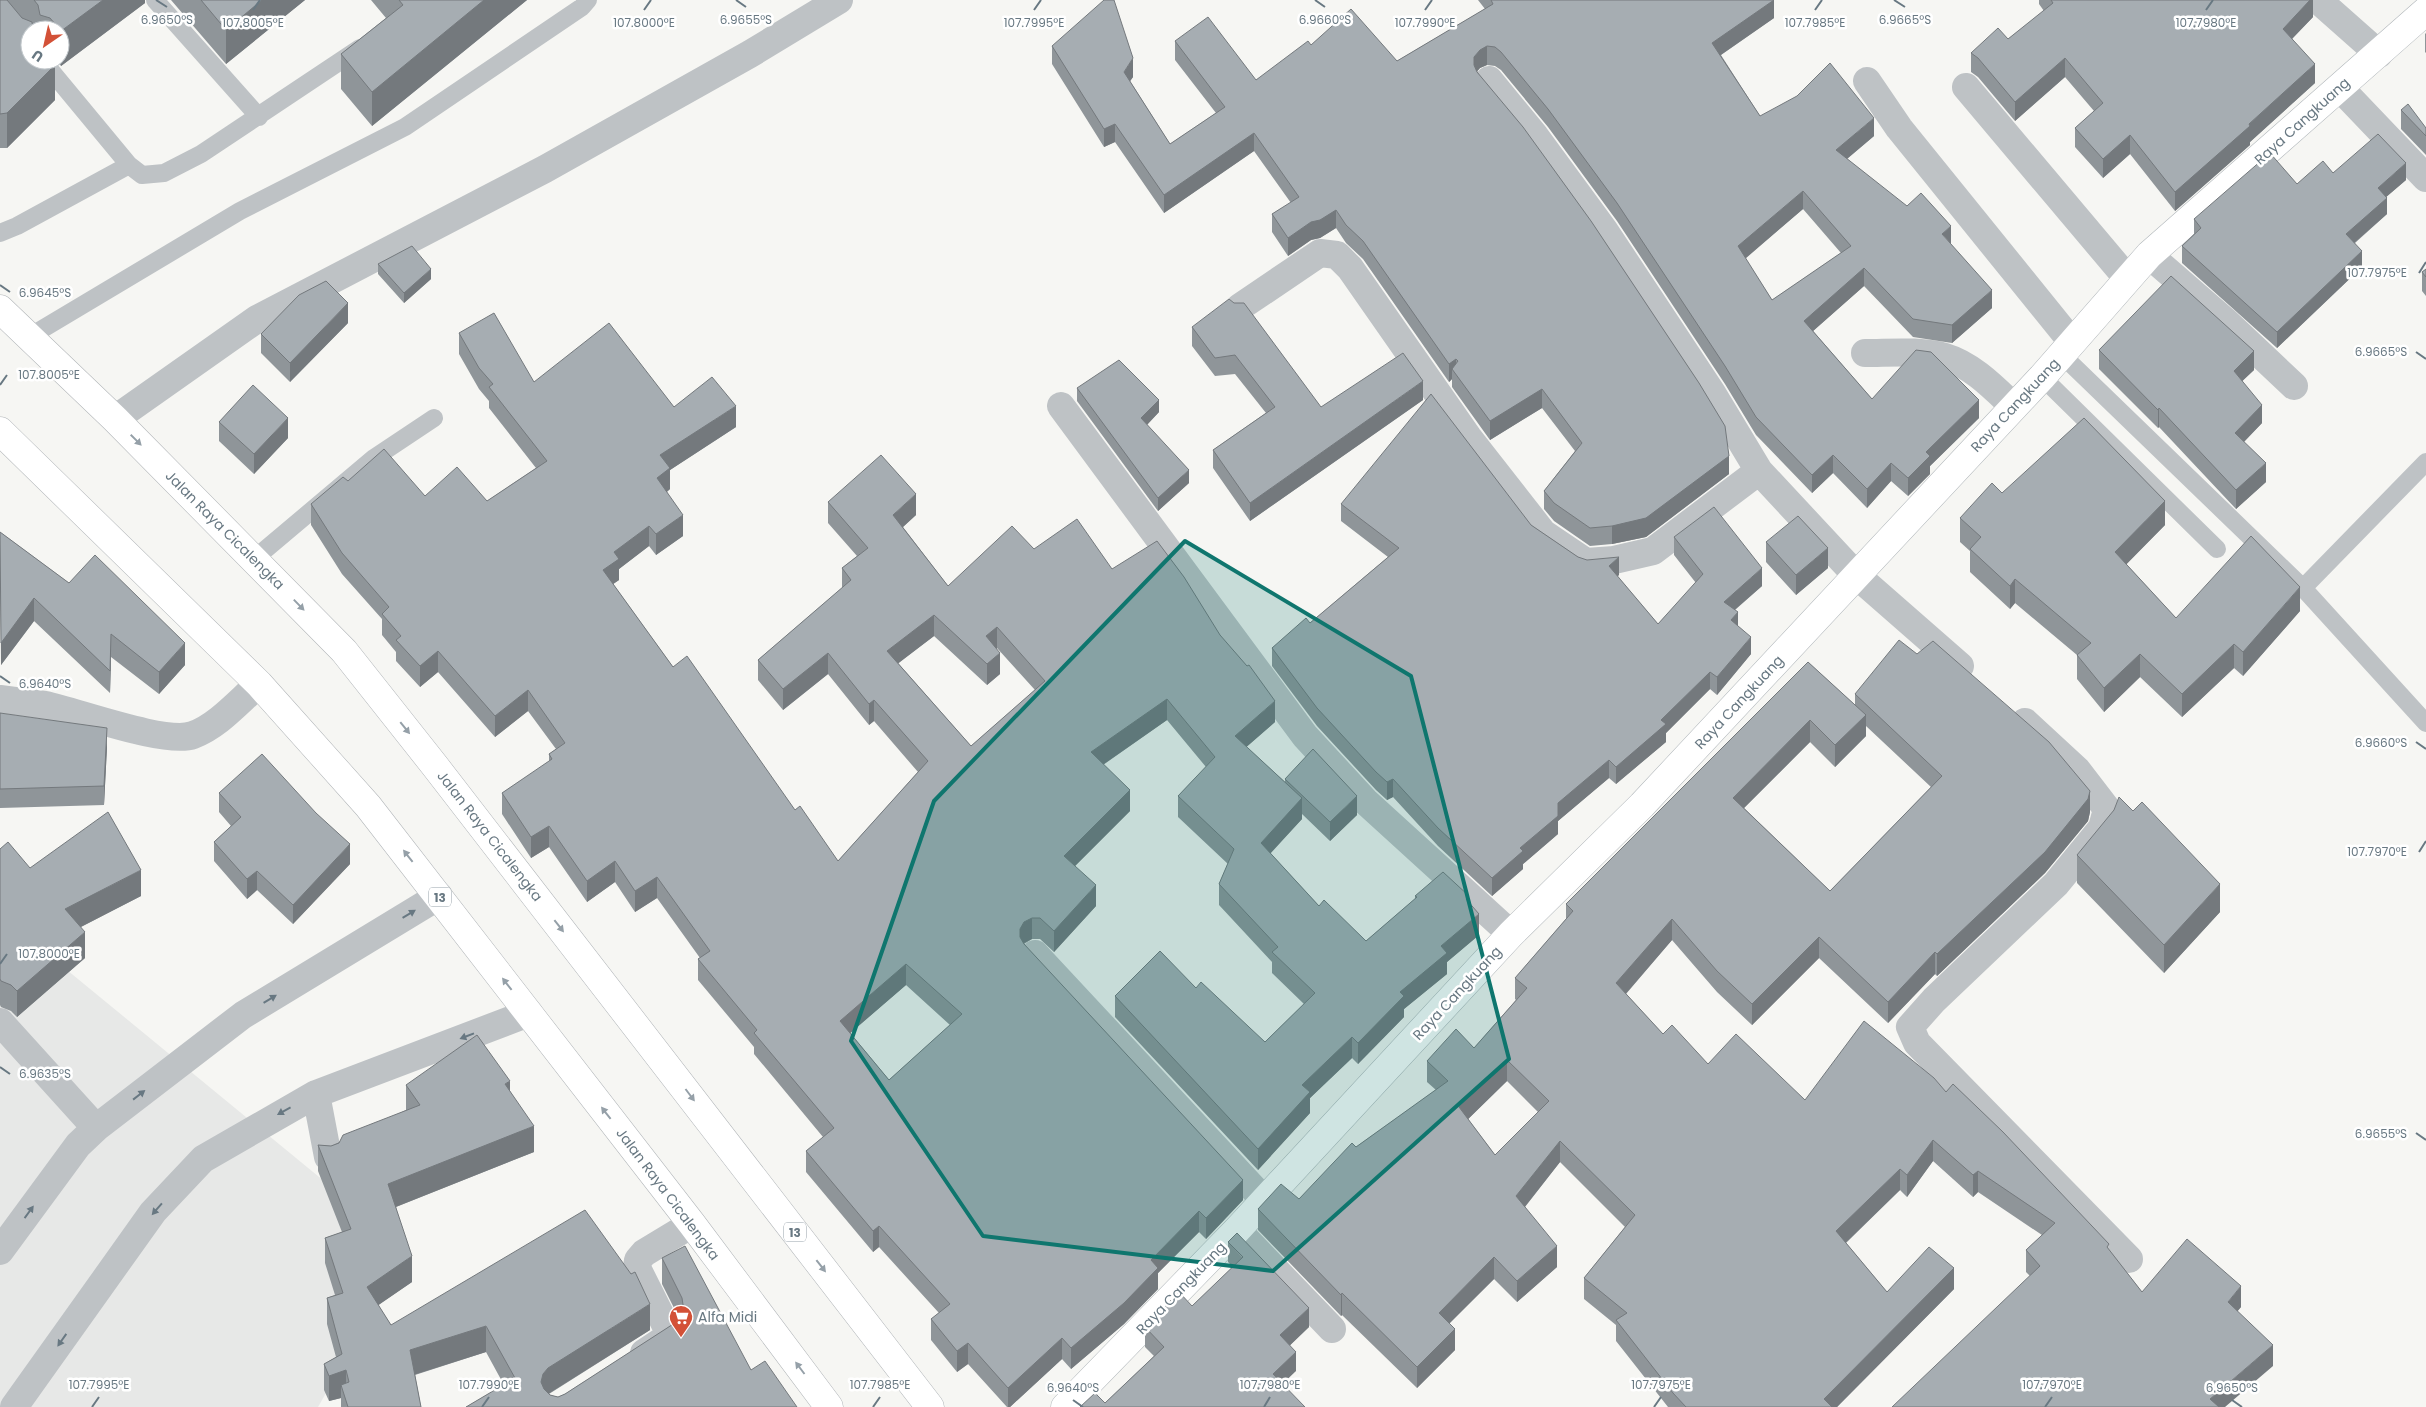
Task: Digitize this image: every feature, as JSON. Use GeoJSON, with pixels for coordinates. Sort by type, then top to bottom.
{"type":"FeatureCollection","features":[{"type":"Feature","properties":{"kind":"main road","name":"Raya Cangkuang"},"geometry":{"type":"LineString","coordinates":[[1065,1407],[1265,1201],[1511,934],[1642,805],[2042,377],[2149,255],[2380,54],[2426,11]]}},
{"type":"Feature","properties":{"kind":"main road","name":"Jalan Raya Cicalengka"},"geometry":{"type":"LineString","coordinates":[[0,309],[115,419],[344,651],[930,1407]]}},
{"type":"Feature","properties":{"kind":"main road","name":"Jalan Raya Cicalengka"},"geometry":{"type":"LineString","coordinates":[[0,431],[259,684],[368,806],[692,1224],[829,1407]]}},
{"type":"Feature","properties":{"kind":"street"},"geometry":{"type":"LineString","coordinates":[[115,419],[257,319],[545,169],[750,54],[839,0]]}},
{"type":"Feature","properties":{"kind":"street"},"geometry":{"type":"LineString","coordinates":[[2318,0],[2380,54]]}},
{"type":"Feature","properties":{"kind":"street"},"geometry":{"type":"LineString","coordinates":[[1489,80],[1535,136],[1604,230],[1712,393],[1759,471],[1856,576],[1977,680]]}},
{"type":"Feature","properties":{"kind":"street"},"geometry":{"type":"LineString","coordinates":[[1867,81],[1899,128],[2067,349]]}},
{"type":"Feature","properties":{"kind":"street"},"geometry":{"type":"LineString","coordinates":[[1966,88],[2127,278]]}},
{"type":"Feature","properties":{"kind":"street"},"geometry":{"type":"LineString","coordinates":[[2340,88],[2426,178]]}},
{"type":"Feature","properties":{"kind":"street"},"geometry":{"type":"LineString","coordinates":[[1240,307],[1320,253],[1337,255],[1350,268],[1468,438],[1543,533],[1586,562],[1614,560],[1653,551],[1759,471]]}},
{"type":"Feature","properties":{"kind":"street"},"geometry":{"type":"LineString","coordinates":[[2149,255],[2224,320],[2294,386]]}},
{"type":"Feature","properties":{"kind":"street"},"geometry":{"type":"LineString","coordinates":[[1864,353],[1928,353],[1947,357],[1965,366],[2014,406]]}},
{"type":"Feature","properties":{"kind":"street"},"geometry":{"type":"LineString","coordinates":[[1061,406],[1305,736],[1365,801],[1511,934]]}},
{"type":"Feature","properties":{"kind":"street"},"geometry":{"type":"LineString","coordinates":[[0,699],[46,706],[146,732],[178,737],[191,736],[204,730],[259,684]]}},
{"type":"Feature","properties":{"kind":"street"},"geometry":{"type":"LineString","coordinates":[[2007,706],[2060,752],[2088,784],[2106,809],[2102,828],[2056,884],[1934,1000],[1910,1027],[1917,1043],[2130,1259]]}},
{"type":"Feature","properties":{"kind":"street"},"geometry":{"type":"LineString","coordinates":[[0,1251],[78,1144],[96,1128],[243,1015],[438,896]]}},
{"type":"Feature","properties":{"kind":"street"},"geometry":{"type":"LineString","coordinates":[[1036,954],[1265,1201]]}},
{"type":"Feature","properties":{"kind":"street"},"geometry":{"type":"LineString","coordinates":[[14,1407],[153,1212],[203,1159],[316,1094],[529,1013]]}},
{"type":"Feature","properties":{"kind":"street"},"geometry":{"type":"LineString","coordinates":[[0,1022],[96,1128]]}},
{"type":"Feature","properties":{"kind":"street"},"geometry":{"type":"LineString","coordinates":[[316,1094],[328,1157]]}},
{"type":"Feature","properties":{"kind":"street"},"geometry":{"type":"LineString","coordinates":[[622,1367],[668,1336],[668,1330],[637,1268],[638,1260],[644,1253],[692,1224]]}},
{"type":"Feature","properties":{"kind":"street"},"geometry":{"type":"LineString","coordinates":[[1237,1230],[1332,1329]]}},
{"type":"Feature","properties":{"kind":"lane"},"geometry":{"type":"LineString","coordinates":[[155,0],[259,117]]}},
{"type":"Feature","properties":{"kind":"lane"},"geometry":{"type":"LineString","coordinates":[[29,337],[240,211],[405,127],[585,3]]}},
{"type":"Feature","properties":{"kind":"lane"},"geometry":{"type":"LineString","coordinates":[[50,70],[129,165],[142,176],[164,173],[201,154],[374,39]]}},
{"type":"Feature","properties":{"kind":"lane"},"geometry":{"type":"LineString","coordinates":[[0,232],[17,226],[129,165]]}},
{"type":"Feature","properties":{"kind":"lane"},"geometry":{"type":"LineString","coordinates":[[2067,349],[2303,588],[2426,723]]}},
{"type":"Feature","properties":{"kind":"lane"},"geometry":{"type":"LineString","coordinates":[[2042,377],[2217,548]]}},
{"type":"Feature","properties":{"kind":"lane"},"geometry":{"type":"LineString","coordinates":[[254,560],[374,458],[434,418]]}},
{"type":"Feature","properties":{"kind":"lane"},"geometry":{"type":"LineString","coordinates":[[2303,588],[2426,462]]}},
{"type":"Feature","properties":{"kind":"highlighted area"},"geometry":{"type":"Polygon","coordinates":[[[1185,541],[1411,676],[1509,1059],[1273,1271],[983,1236],[851,1041],[934,801],[1185,541]]]}},
{"type":"Feature","properties":{"kind":"shaded area"},"geometry":{"type":"Polygon","coordinates":[[[0,915],[408,1250],[318,1407],[0,1407],[0,915]]]}},
{"type":"Feature","properties":{"kind":"building"},"geometry":{"type":"Polygon","coordinates":[[[0,0],[7,0],[22,18],[27,20],[20,20],[20,70],[50,70],[7,113],[0,114],[0,0]]]}},
{"type":"Feature","properties":{"kind":"building"},"geometry":{"type":"Polygon","coordinates":[[[34,0],[103,0],[70,24],[70,20],[52,20],[40,15],[38,5],[34,0]]]}},
{"type":"Feature","properties":{"kind":"building"},"geometry":{"type":"Polygon","coordinates":[[[201,0],[262,0],[226,30],[201,0]]]}},
{"type":"Feature","properties":{"kind":"building"},"geometry":{"type":"Polygon","coordinates":[[[399,0],[484,0],[372,92],[341,54],[403,5],[399,0]]]}},
{"type":"Feature","properties":{"kind":"building"},"geometry":{"type":"Polygon","coordinates":[[[1104,0],[1114,0],[1133,58],[1124,72],[1170,144],[1225,107],[1175,41],[1208,17],[1256,80],[1308,41],[1311,45],[1351,9],[1397,61],[1493,4],[1491,0],[1774,0],[1712,43],[1760,116],[1797,96],[1830,63],[1874,118],[1836,150],[1907,206],[1921,193],[1951,226],[1942,234],[1992,290],[1952,325],[1913,319],[1864,268],[1804,321],[1872,399],[1916,350],[1931,352],[1979,400],[1926,452],[1930,456],[1908,478],[1891,463],[1867,489],[1833,455],[1812,475],[1756,417],[1725,366],[1617,203],[1548,109],[1501,52],[1495,47],[1487,46],[1474,57],[1474,65],[1477,72],[1523,127],[1591,221],[1699,383],[1725,426],[1729,456],[1646,518],[1612,526],[1590,528],[1554,503],[1544,491],[1582,443],[1542,389],[1490,421],[1452,369],[1458,361],[1456,359],[1449,364],[1363,241],[1346,225],[1336,210],[1320,220],[1311,222],[1288,238],[1272,214],[1299,197],[1254,133],[1164,195],[1115,124],[1104,129],[1052,46],[1104,0]],[[1803,191],[1738,246],[1772,300],[1851,246],[1803,191]]]}},
{"type":"Feature","properties":{"kind":"building"},"geometry":{"type":"Polygon","coordinates":[[[2051,0],[2310,0],[2283,29],[2315,64],[2249,124],[2250,126],[2175,192],[2130,135],[2103,159],[2075,128],[2103,103],[2065,58],[2015,102],[1978,58],[1971,53],[1998,28],[2008,39],[2053,3],[2051,0]]]}},
{"type":"Feature","properties":{"kind":"building"},"geometry":{"type":"Polygon","coordinates":[[[2408,104],[2426,128],[2426,136],[2401,110],[2408,104]]]}},
{"type":"Feature","properties":{"kind":"building"},"geometry":{"type":"Polygon","coordinates":[[[2378,134],[2406,163],[2378,188],[2387,198],[2346,234],[2362,251],[2277,332],[2182,246],[2201,228],[2194,219],[2270,153],[2297,184],[2323,161],[2333,173],[2378,134]]]}},
{"type":"Feature","properties":{"kind":"building"},"geometry":{"type":"Polygon","coordinates":[[[412,246],[431,269],[404,293],[378,264],[412,246]]]}},
{"type":"Feature","properties":{"kind":"building"},"geometry":{"type":"Polygon","coordinates":[[[2426,269],[2426,277],[2422,272],[2426,269]]]}},
{"type":"Feature","properties":{"kind":"building"},"geometry":{"type":"Polygon","coordinates":[[[2171,276],[2254,351],[2234,371],[2262,405],[2235,433],[2266,463],[2236,490],[2159,408],[2158,410],[2099,350],[2171,276]]]}},
{"type":"Feature","properties":{"kind":"building"},"geometry":{"type":"Polygon","coordinates":[[[326,281],[348,303],[290,363],[261,334],[299,295],[326,281]]]}},
{"type":"Feature","properties":{"kind":"building"},"geometry":{"type":"Polygon","coordinates":[[[1229,299],[1234,303],[1244,303],[1321,407],[1403,353],[1423,381],[1250,503],[1213,450],[1275,407],[1235,355],[1215,358],[1192,327],[1229,299]]]}},
{"type":"Feature","properties":{"kind":"building"},"geometry":{"type":"Polygon","coordinates":[[[494,313],[534,382],[609,323],[674,407],[712,377],[736,406],[660,455],[670,468],[657,478],[683,515],[656,534],[649,526],[614,552],[619,559],[603,570],[673,667],[687,656],[795,810],[800,806],[838,861],[928,761],[874,700],[869,704],[828,653],[783,689],[758,660],[851,580],[842,568],[868,548],[828,502],[881,455],[916,494],[893,515],[948,586],[1012,526],[1034,549],[1077,519],[1112,569],[1157,541],[1184,577],[1220,635],[1247,666],[1249,665],[1275,701],[1235,736],[1302,798],[1261,843],[1319,906],[1324,900],[1366,941],[1443,872],[1469,896],[1466,899],[1479,914],[1441,946],[1447,953],[1400,992],[1404,996],[1358,1043],[1352,1037],[1302,1085],[1310,1092],[1258,1149],[1115,996],[1160,951],[1196,988],[1201,982],[1265,1042],[1315,993],[1272,952],[1278,947],[1219,884],[1234,849],[1178,796],[1215,757],[1167,699],[1091,752],[1130,790],[1064,856],[1096,885],[1054,931],[1040,918],[1032,918],[1024,922],[1020,929],[1020,937],[1024,944],[1243,1180],[1206,1218],[1199,1211],[1151,1260],[1158,1268],[1124,1303],[1071,1348],[1062,1338],[1008,1388],[968,1343],[957,1351],[931,1319],[950,1304],[879,1226],[873,1231],[806,1151],[834,1128],[754,1033],[757,1030],[698,959],[710,951],[657,877],[635,891],[615,861],[587,881],[549,826],[531,837],[502,793],[552,759],[549,754],[565,743],[528,690],[495,716],[438,651],[420,666],[396,640],[401,636],[382,614],[389,607],[342,553],[311,504],[343,477],[348,481],[384,449],[425,496],[457,467],[487,501],[547,461],[489,387],[493,384],[479,368],[459,333],[494,313]],[[934,615],[887,651],[971,746],[1045,681],[997,627],[986,636],[1000,653],[987,664],[934,615]],[[906,964],[840,1021],[889,1080],[962,1014],[906,964]]]}},
{"type":"Feature","properties":{"kind":"building"},"geometry":{"type":"Polygon","coordinates":[[[1119,360],[1159,400],[1141,418],[1189,470],[1158,498],[1077,388],[1119,360]]]}},
{"type":"Feature","properties":{"kind":"building"},"geometry":{"type":"Polygon","coordinates":[[[253,385],[288,418],[254,454],[219,422],[253,385]]]}},
{"type":"Feature","properties":{"kind":"building"},"geometry":{"type":"Polygon","coordinates":[[[1431,394],[1531,525],[1578,557],[1587,560],[1619,557],[1609,566],[1658,624],[1703,574],[1674,537],[1714,507],[1762,568],[1724,602],[1738,612],[1731,620],[1751,637],[1717,677],[1710,672],[1661,720],[1666,724],[1616,767],[1609,760],[1558,803],[1558,816],[1520,848],[1523,851],[1492,878],[1438,828],[1393,779],[1387,782],[1376,772],[1317,708],[1272,648],[1306,618],[1310,623],[1399,548],[1341,504],[1431,394]]]}},
{"type":"Feature","properties":{"kind":"building"},"geometry":{"type":"Polygon","coordinates":[[[2084,418],[2165,501],[2115,552],[2176,618],[2251,536],[2300,587],[2243,652],[2234,644],[2182,694],[2140,654],[2104,688],[2077,655],[2091,643],[2015,579],[2010,586],[1970,549],[1981,537],[1960,518],[1992,483],[2002,493],[2084,418]]]}},
{"type":"Feature","properties":{"kind":"building"},"geometry":{"type":"Polygon","coordinates":[[[1798,516],[1828,548],[1796,575],[1766,542],[1798,516]]]}},
{"type":"Feature","properties":{"kind":"building"},"geometry":{"type":"Polygon","coordinates":[[[0,532],[69,583],[95,555],[185,643],[159,672],[111,634],[110,671],[34,598],[1,643],[0,532]]]}},
{"type":"Feature","properties":{"kind":"building"},"geometry":{"type":"Polygon","coordinates":[[[1899,640],[1917,654],[1933,641],[2049,742],[2090,791],[2088,799],[2045,852],[1937,954],[1935,952],[1888,1002],[1819,937],[1752,1004],[1717,971],[1672,919],[1616,983],[1663,1034],[1672,1025],[1708,1064],[1736,1034],[1805,1100],[1864,1021],[1934,1078],[1946,1092],[1953,1084],[2003,1132],[2109,1244],[2107,1247],[2142,1292],[2187,1239],[2241,1286],[2228,1302],[2273,1345],[2210,1399],[2219,1407],[1892,1407],[2040,1266],[2026,1250],[2055,1223],[1978,1171],[1973,1175],[1933,1140],[1907,1175],[1900,1169],[1836,1231],[1887,1292],[1929,1247],[1954,1268],[1824,1399],[1832,1407],[1686,1407],[1616,1320],[1627,1313],[1584,1278],[1635,1215],[1560,1141],[1516,1196],[1557,1246],[1517,1281],[1494,1257],[1439,1313],[1455,1329],[1417,1367],[1342,1293],[1341,1295],[1258,1209],[1281,1184],[1299,1199],[1352,1143],[1356,1147],[1448,1081],[1427,1061],[1456,1029],[1474,1048],[1527,988],[1515,978],[1573,911],[1566,904],[1808,662],[1866,715],[1835,745],[1810,720],[1733,798],[1830,891],[1942,776],[1855,694],[1899,640]],[[1507,1060],[1459,1107],[1495,1155],[1549,1101],[1507,1060]]]}},
{"type":"Feature","properties":{"kind":"building"},"geometry":{"type":"Polygon","coordinates":[[[0,713],[107,728],[104,786],[0,789],[0,713]]]}},
{"type":"Feature","properties":{"kind":"building"},"geometry":{"type":"Polygon","coordinates":[[[1313,749],[1357,796],[1330,822],[1285,779],[1313,749]]]}},
{"type":"Feature","properties":{"kind":"building"},"geometry":{"type":"Polygon","coordinates":[[[262,754],[316,813],[350,844],[293,905],[257,871],[247,879],[214,842],[241,817],[219,793],[262,754]]]}},
{"type":"Feature","properties":{"kind":"building"},"geometry":{"type":"Polygon","coordinates":[[[2119,797],[2133,811],[2142,802],[2220,884],[2164,945],[2077,855],[2114,810],[2119,797]]]}},
{"type":"Feature","properties":{"kind":"building"},"geometry":{"type":"Polygon","coordinates":[[[108,812],[141,870],[65,909],[85,932],[17,991],[0,979],[0,849],[8,842],[30,868],[108,812]]]}},
{"type":"Feature","properties":{"kind":"building"},"geometry":{"type":"Polygon","coordinates":[[[477,1035],[510,1081],[505,1084],[534,1126],[388,1184],[412,1256],[367,1287],[391,1325],[585,1210],[631,1274],[635,1272],[650,1304],[548,1368],[543,1374],[541,1382],[544,1389],[550,1395],[558,1397],[565,1394],[681,1319],[684,1311],[682,1298],[662,1258],[685,1246],[751,1370],[765,1361],[797,1407],[466,1407],[515,1378],[486,1326],[410,1350],[421,1407],[348,1407],[341,1385],[349,1382],[346,1370],[329,1376],[324,1364],[342,1354],[327,1298],[343,1293],[325,1238],[351,1229],[318,1145],[331,1146],[339,1143],[343,1135],[420,1105],[406,1085],[477,1035]]]}},
{"type":"Feature","properties":{"kind":"building"},"geometry":{"type":"Polygon","coordinates":[[[1237,1233],[1309,1308],[1280,1335],[1296,1352],[1273,1374],[1305,1407],[1080,1407],[1095,1393],[1105,1403],[1164,1347],[1145,1327],[1179,1292],[1192,1306],[1243,1257],[1228,1242],[1237,1233]]]}},
{"type":"Feature","properties":{"kind":"place","name":"Alfa Midi"},"geometry":{"type":"Point","coordinates":[681,1338]}}]}
